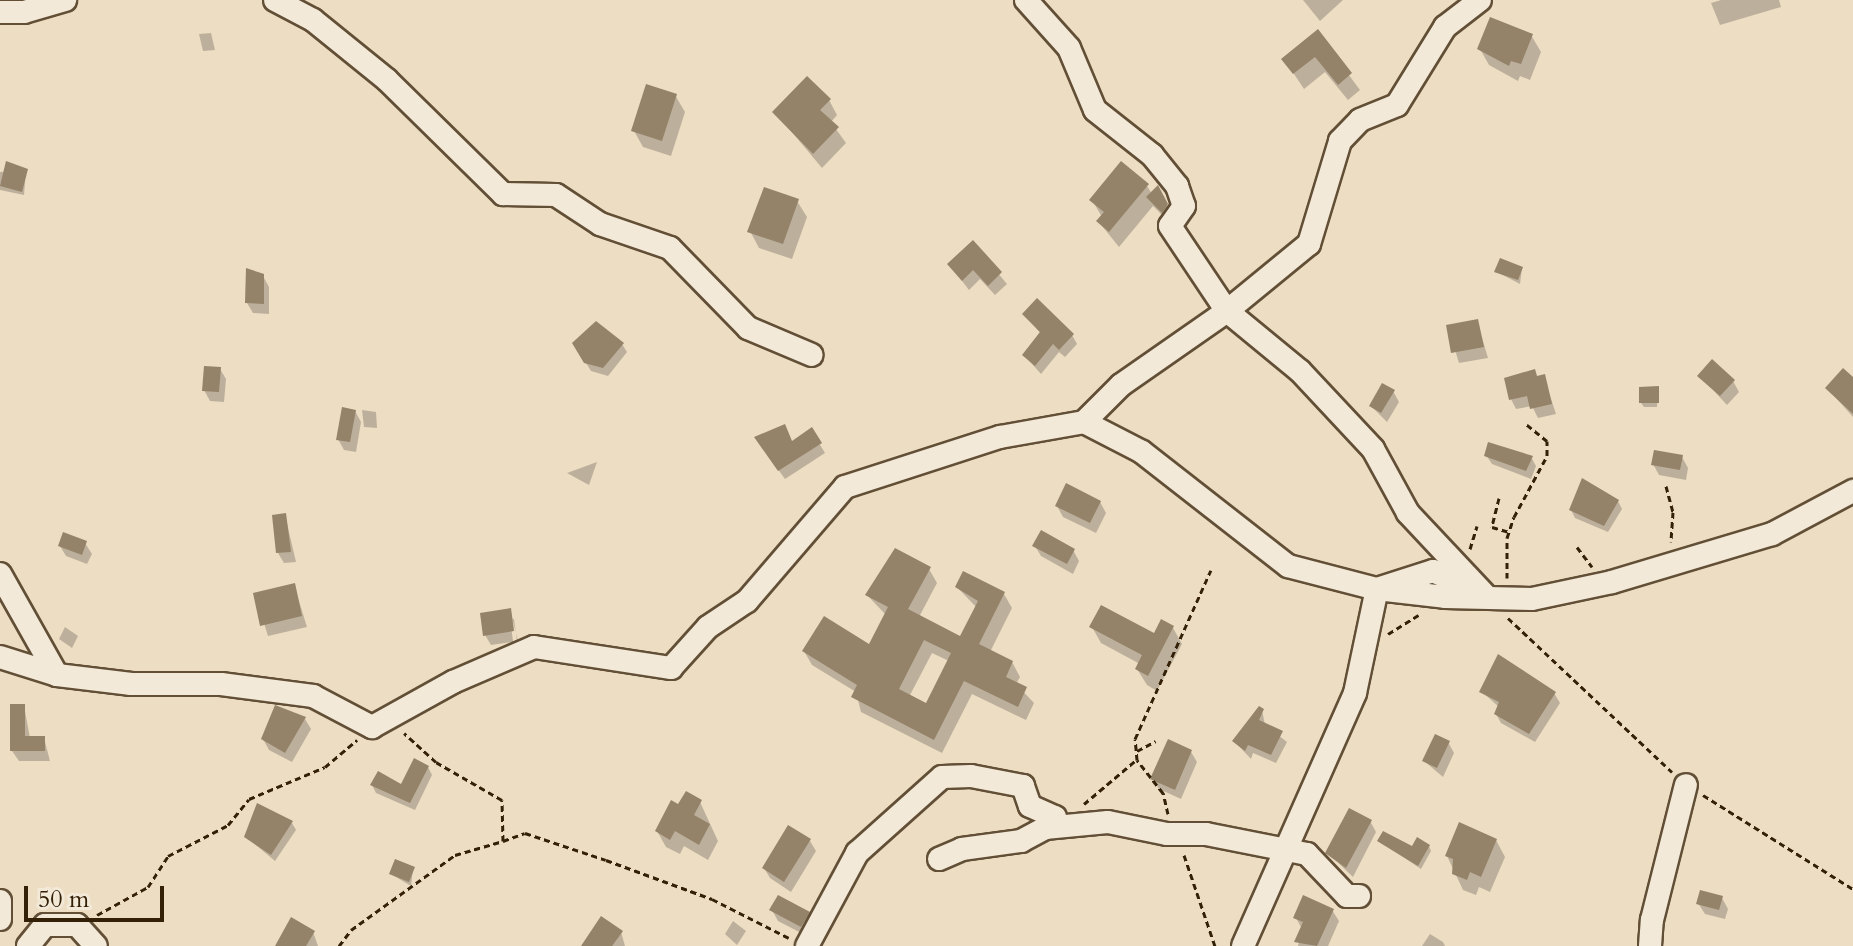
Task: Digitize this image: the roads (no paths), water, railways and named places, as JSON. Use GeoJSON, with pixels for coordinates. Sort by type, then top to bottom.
{"type":"FeatureCollection","features":[{"type":"Feature","properties":{"kind":"street"},"geometry":{"type":"LineString","coordinates":[[0,12],[24,12],[65,0]]}},
{"type":"Feature","properties":{"kind":"street"},"geometry":{"type":"LineString","coordinates":[[275,0],[313,20],[387,80],[503,194],[556,195],[600,224],[670,248],[748,328],[812,355]]}},
{"type":"Feature","properties":{"kind":"street"},"geometry":{"type":"LineString","coordinates":[[1026,0],[1069,48],[1095,110],[1152,155],[1177,186],[1184,206],[1170,226],[1227,311],[1300,371],[1373,449],[1408,513],[1488,596]]}},
{"type":"Feature","properties":{"kind":"street"},"geometry":{"type":"LineString","coordinates":[[0,657],[57,675],[131,684],[221,684],[313,696],[372,727],[453,682],[534,647],[671,668],[708,627],[747,601],[845,487],[1000,437],[1084,422],[1121,385],[1227,311],[1309,244],[1340,141],[1360,120],[1397,105],[1445,27],[1480,0]]}},
{"type":"Feature","properties":{"kind":"street"},"geometry":{"type":"LineString","coordinates":[[1084,422],[1142,452],[1288,566],[1377,589],[1445,597],[1532,599],[1668,565],[1772,534],[1853,491]]}},
{"type":"Feature","properties":{"kind":"street"},"geometry":{"type":"LineString","coordinates":[[1377,589],[1433,571],[1488,596]]}},
{"type":"Feature","properties":{"kind":"street"},"geometry":{"type":"LineString","coordinates":[[0,574],[57,675]]}},
{"type":"Feature","properties":{"kind":"street"},"geometry":{"type":"LineString","coordinates":[[1243,946],[1355,693],[1377,589]]}},
{"type":"Feature","properties":{"kind":"street"},"geometry":{"type":"LineString","coordinates":[[802,945],[857,853],[942,777],[971,776],[1023,786],[1030,806],[1055,817],[1055,826]]}},
{"type":"Feature","properties":{"kind":"street"},"geometry":{"type":"LineString","coordinates":[[1650,946],[1652,920],[1686,785]]}},
{"type":"Feature","properties":{"kind":"street"},"geometry":{"type":"LineString","coordinates":[[939,859],[962,849],[1021,841],[1055,826],[1108,822],[1176,834],[1206,834],[1319,861],[1347,896],[1359,896]]}},
{"type":"Feature","properties":{"kind":"street"},"geometry":{"type":"LineString","coordinates":[[0,901],[0,919]]}},
{"type":"Feature","properties":{"kind":"street"},"geometry":{"type":"LineString","coordinates":[[28,946],[45,925],[77,925],[96,946]]}}]}
